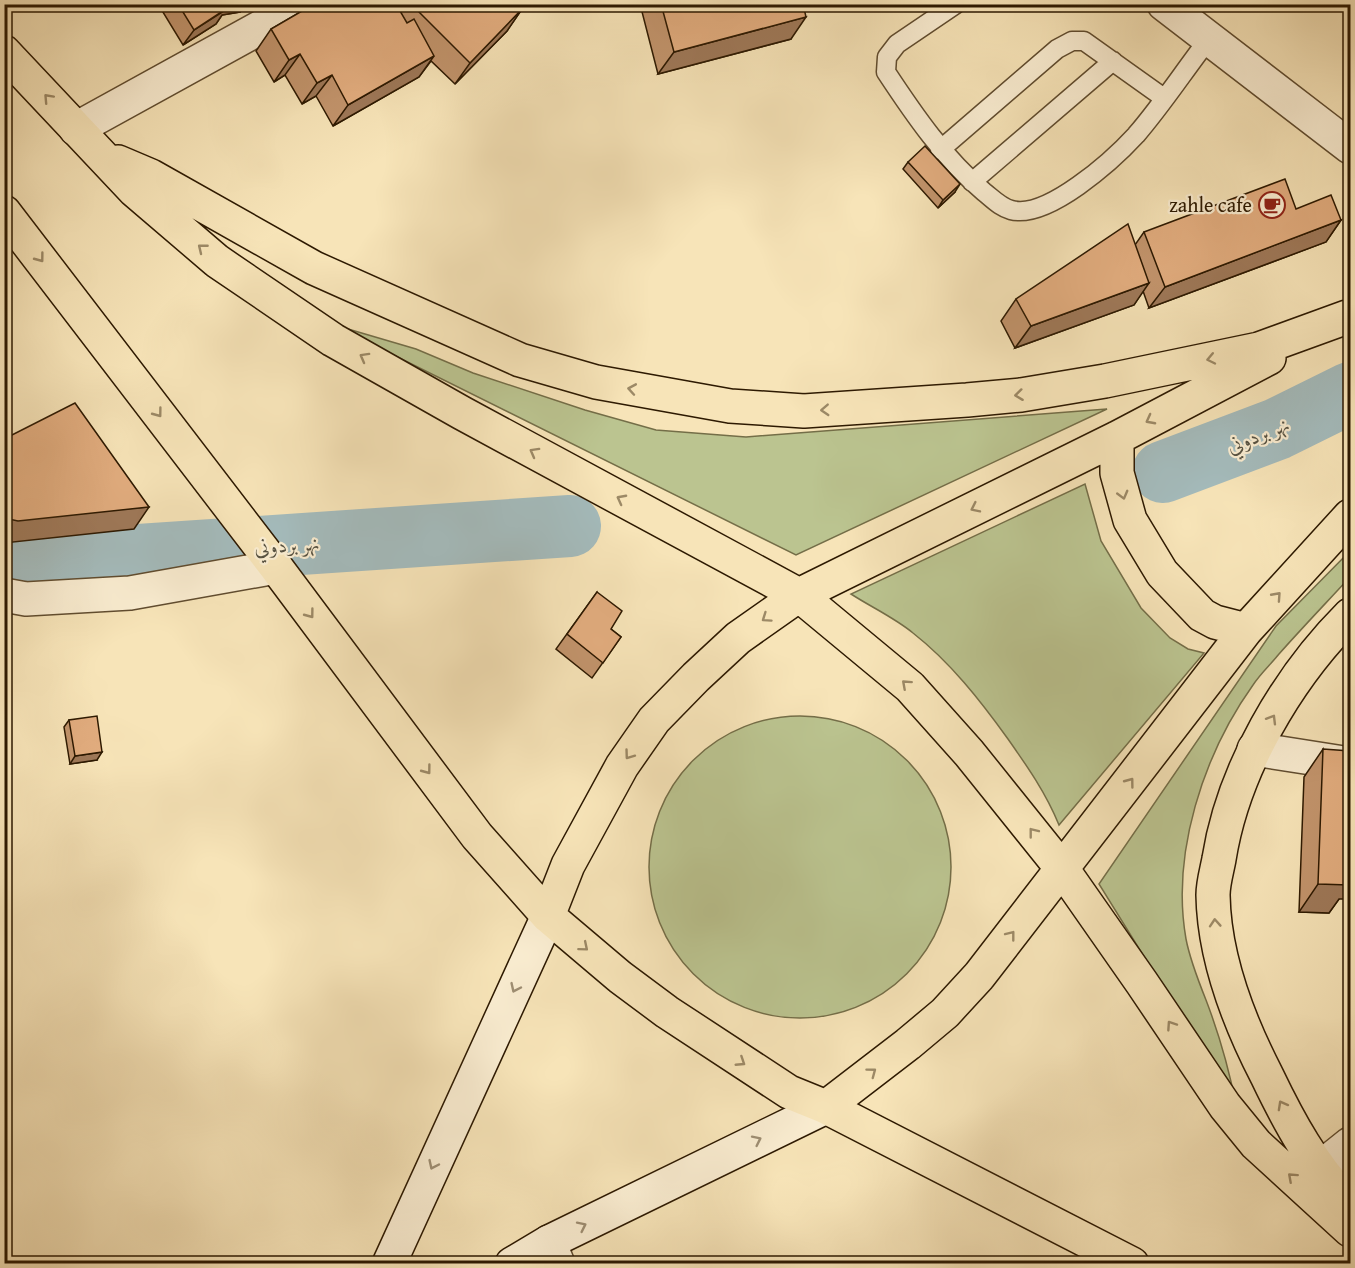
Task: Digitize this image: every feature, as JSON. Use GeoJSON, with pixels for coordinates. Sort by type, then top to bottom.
{"type":"FeatureCollection","features":[{"type":"Feature","properties":{"kind":"highway"},"geometry":{"type":"LineString","coordinates":[[4,52],[134,190],[218,261],[333,340],[799,595],[910,687],[969,753],[1063,870],[1149,992],[1225,1106],[1256,1144],[1350,1230]]}},
{"type":"Feature","properties":{"kind":"highway"},"geometry":{"type":"LineString","coordinates":[[101,156],[151,176],[314,268],[520,360],[596,382],[730,406],[804,411],[1021,395],[1105,381],[1259,349],[1349,316]]}},
{"type":"Feature","properties":{"kind":"highway"},"geometry":{"type":"LineString","coordinates":[[4,212],[226,501],[477,836],[548,916],[620,977],[667,1012],[789,1092],[826,1107],[1132,1263]]}},
{"type":"Feature","properties":{"kind":"highway"},"geometry":{"type":"LineString","coordinates":[[548,916],[568,864],[622,766],[654,720],[738,638],[799,595],[1116,438],[1349,316]]}},
{"type":"Feature","properties":{"kind":"highway"},"geometry":{"type":"LineString","coordinates":[[1116,438],[1117,473],[1130,520],[1162,573],[1202,615],[1215,622],[1246,630]]}},
{"type":"Feature","properties":{"kind":"highway"},"geometry":{"type":"LineString","coordinates":[[826,1107],[945,1013],[979,976],[1246,630],[1350,516]]}},
{"type":"Feature","properties":{"kind":"highway"},"geometry":{"type":"LineString","coordinates":[[1350,615],[1296,681],[1254,749],[1239,783],[1223,836],[1213,892],[1216,933],[1224,970],[1242,1024],[1299,1136],[1331,1185],[1350,1204]]}},
{"type":"Feature","properties":{"kind":"street"},"geometry":{"type":"LineString","coordinates":[[76,129],[303,4]]}},
{"type":"Feature","properties":{"kind":"street"},"geometry":{"type":"LineString","coordinates":[[1164,4],[1350,147]]}},
{"type":"Feature","properties":{"kind":"street"},"geometry":{"type":"LineString","coordinates":[[4,596],[26,599],[130,593],[276,567]]}},
{"type":"Feature","properties":{"kind":"street"},"geometry":{"type":"LineString","coordinates":[[1254,749],[1350,764]]}},
{"type":"Feature","properties":{"kind":"street"},"geometry":{"type":"LineString","coordinates":[[389,1263],[548,916]]}},
{"type":"Feature","properties":{"kind":"street"},"geometry":{"type":"LineString","coordinates":[[512,1263],[554,1253],[826,1107]]}},
{"type":"Feature","properties":{"kind":"street"},"geometry":{"type":"LineString","coordinates":[[1320,1168],[1350,1144]]}},
{"type":"Feature","properties":{"kind":"lane"},"geometry":{"type":"LineString","coordinates":[[956,4],[897,44],[887,57],[886,72],[940,150],[972,182],[1000,205],[1010,210],[1023,212],[1050,203],[1098,171],[1136,135],[1208,40]]}},
{"type":"Feature","properties":{"kind":"lane"},"geometry":{"type":"LineString","coordinates":[[940,150],[1065,43],[1084,41],[1164,98]]}},
{"type":"Feature","properties":{"kind":"lane"},"geometry":{"type":"LineString","coordinates":[[972,182],[1113,61]]}},
{"type":"Feature","properties":{"kind":"green space"},"geometry":{"type":"Polygon","coordinates":[[[331,324],[416,349],[473,373],[585,410],[656,430],[746,437],[1107,409],[796,555],[331,324]]]}},
{"type":"Feature","properties":{"kind":"green space"},"geometry":{"type":"Polygon","coordinates":[[[1085,484],[1101,541],[1141,608],[1170,638],[1188,649],[1204,653],[1059,825],[1029,770],[964,682],[940,656],[913,633],[891,617],[851,594],[1085,484]]]}},
{"type":"Feature","properties":{"kind":"green space"},"geometry":{"type":"Polygon","coordinates":[[[1350,551],[1350,577],[1262,673],[1235,713],[1219,742],[1206,774],[1187,840],[1183,873],[1186,939],[1194,970],[1211,1013],[1227,1065],[1236,1105],[1099,884],[1276,626],[1350,551]]]}},
{"type":"Feature","properties":{"kind":"green space"},"geometry":{"type":"Polygon","coordinates":[[[800,716],[830,719],[858,727],[884,741],[907,760],[926,783],[940,809],[948,837],[951,867],[948,897],[940,925],[926,951],[907,974],[884,993],[858,1007],[830,1015],[800,1018],[770,1015],[742,1007],[716,993],[693,974],[674,951],[660,925],[652,897],[649,867],[652,837],[660,809],[674,783],[693,760],[716,741],[742,727],[770,719],[800,716]]]}},
{"type":"Feature","properties":{"kind":"building"},"geometry":{"type":"Polygon","coordinates":[[[178,4],[223,4],[226,9],[194,30],[178,4]]]}},
{"type":"Feature","properties":{"kind":"building"},"geometry":{"type":"Polygon","coordinates":[[[314,4],[396,4],[407,23],[414,19],[434,56],[348,105],[332,75],[317,83],[300,54],[289,60],[271,29],[314,4]]]}},
{"type":"Feature","properties":{"kind":"building"},"geometry":{"type":"Polygon","coordinates":[[[411,4],[517,4],[522,9],[470,63],[411,4]]]}},
{"type":"Feature","properties":{"kind":"building"},"geometry":{"type":"Polygon","coordinates":[[[661,4],[803,4],[806,17],[674,52],[661,4]]]}},
{"type":"Feature","properties":{"kind":"building"},"geometry":{"type":"Polygon","coordinates":[[[925,146],[960,184],[943,200],[908,162],[925,146]]]}},
{"type":"Feature","properties":{"kind":"building"},"geometry":{"type":"Polygon","coordinates":[[[1285,179],[1296,209],[1331,195],[1341,220],[1165,287],[1144,232],[1285,179]]]}},
{"type":"Feature","properties":{"kind":"building"},"geometry":{"type":"Polygon","coordinates":[[[1128,224],[1149,283],[1031,326],[1016,299],[1128,224]]]}},
{"type":"Feature","properties":{"kind":"building"},"geometry":{"type":"Polygon","coordinates":[[[75,403],[149,507],[18,521],[4,518],[4,439],[75,403]]]}},
{"type":"Feature","properties":{"kind":"building"},"geometry":{"type":"Polygon","coordinates":[[[597,592],[622,611],[611,629],[621,637],[603,663],[567,634],[597,592]]]}},
{"type":"Feature","properties":{"kind":"building"},"geometry":{"type":"Polygon","coordinates":[[[97,716],[102,752],[75,756],[69,720],[97,716]]]}},
{"type":"Feature","properties":{"kind":"building"},"geometry":{"type":"Polygon","coordinates":[[[1323,749],[1350,751],[1349,885],[1318,884],[1323,749]]]}},
{"type":"Feature","properties":{"kind":"waterway","name":"نهر بردوني"},"geometry":{"type":"LineString","coordinates":[[1163,472],[1277,429],[1350,393]]}},
{"type":"Feature","properties":{"kind":"waterway","name":"نهر بردوني"},"geometry":{"type":"LineString","coordinates":[[4,564],[570,526]]}},
{"type":"Feature","properties":{"kind":"place","name":"zahle cafe"},"geometry":{"type":"Point","coordinates":[1272,205]}}]}
